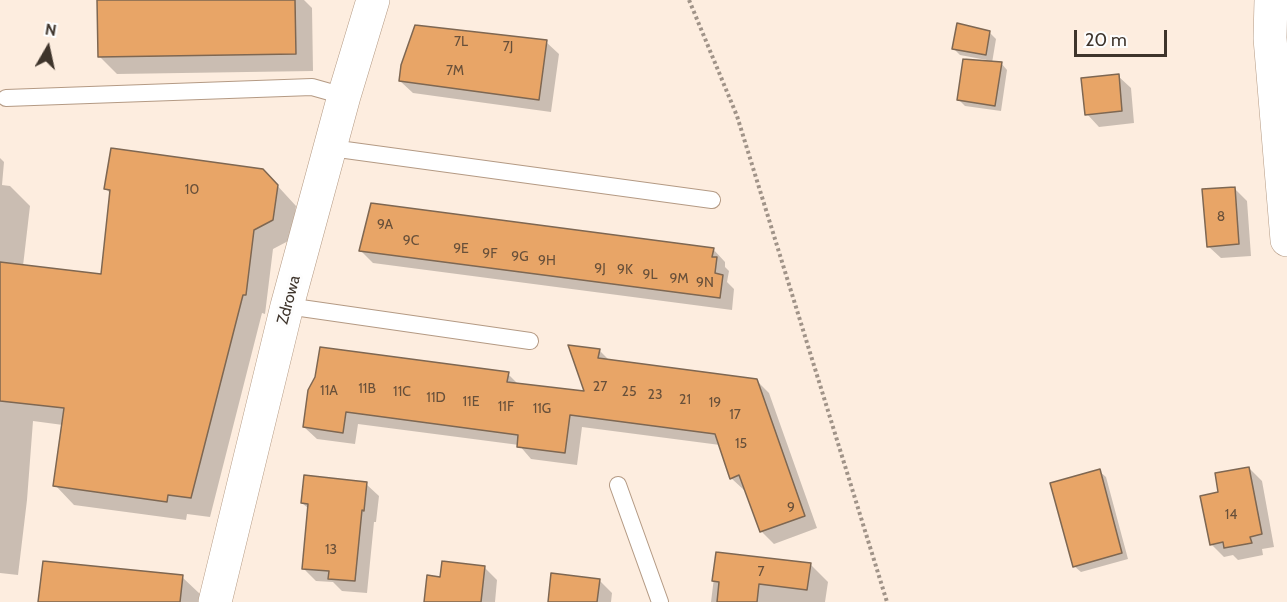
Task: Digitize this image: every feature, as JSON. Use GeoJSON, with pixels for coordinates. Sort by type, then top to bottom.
{"type":"FeatureCollection","features":[{"type":"Feature","properties":{"kind":"street","name":"Zdrowa"},"geometry":{"type":"LineString","coordinates":[[215,602],[287,306],[344,96],[373,0]]}},
{"type":"Feature","properties":{"kind":"street"},"geometry":{"type":"LineString","coordinates":[[1270,0],[1278,39],[1287,240]]}},
{"type":"Feature","properties":{"kind":"lane"},"geometry":{"type":"LineString","coordinates":[[6,98],[312,87],[344,96]]}},
{"type":"Feature","properties":{"kind":"lane"},"geometry":{"type":"LineString","coordinates":[[331,148],[712,200]]}},
{"type":"Feature","properties":{"kind":"lane"},"geometry":{"type":"LineString","coordinates":[[287,306],[530,341]]}},
{"type":"Feature","properties":{"kind":"lane"},"geometry":{"type":"LineString","coordinates":[[618,484],[660,602]]}},
{"type":"Feature","properties":{"kind":"path"},"geometry":{"type":"LineString","coordinates":[[689,0],[737,117],[887,602]]}},
{"type":"Feature","properties":{"kind":"building"},"geometry":{"type":"Polygon","coordinates":[[[97,0],[295,0],[296,54],[98,57],[97,0]]]}},
{"type":"Feature","properties":{"kind":"building"},"geometry":{"type":"Polygon","coordinates":[[[957,23],[990,31],[986,55],[952,49],[957,23]]]}},
{"type":"Feature","properties":{"kind":"building"},"geometry":{"type":"Polygon","coordinates":[[[415,25],[547,40],[539,100],[399,81],[401,65],[415,25]]]}},
{"type":"Feature","properties":{"kind":"building"},"geometry":{"type":"Polygon","coordinates":[[[963,59],[1002,62],[995,106],[957,100],[963,59]]]}},
{"type":"Feature","properties":{"kind":"building"},"geometry":{"type":"Polygon","coordinates":[[[1119,74],[1122,111],[1085,115],[1081,78],[1119,74]]]}},
{"type":"Feature","properties":{"kind":"building"},"geometry":{"type":"Polygon","coordinates":[[[111,148],[263,169],[278,185],[273,220],[254,230],[246,295],[243,295],[191,498],[168,495],[167,502],[53,486],[64,408],[0,401],[0,262],[101,274],[110,190],[104,189],[111,148]]]}},
{"type":"Feature","properties":{"kind":"building"},"geometry":{"type":"Polygon","coordinates":[[[1235,187],[1239,244],[1207,247],[1202,189],[1235,187]]]}},
{"type":"Feature","properties":{"kind":"building"},"geometry":{"type":"Polygon","coordinates":[[[371,203],[714,248],[712,257],[717,257],[715,273],[723,275],[720,298],[359,251],[371,203]]]}},
{"type":"Feature","properties":{"kind":"building"},"geometry":{"type":"Polygon","coordinates":[[[568,345],[600,349],[598,358],[757,379],[805,516],[760,532],[739,475],[730,479],[715,434],[570,415],[565,453],[517,447],[518,435],[346,412],[343,433],[303,427],[308,390],[315,377],[320,347],[509,372],[507,382],[584,391],[568,345]]]}},
{"type":"Feature","properties":{"kind":"building"},"geometry":{"type":"Polygon","coordinates":[[[1249,467],[1262,534],[1250,537],[1252,543],[1224,548],[1223,542],[1210,545],[1200,496],[1218,492],[1215,473],[1249,467]]]}},
{"type":"Feature","properties":{"kind":"building"},"geometry":{"type":"Polygon","coordinates":[[[1100,469],[1122,553],[1073,567],[1050,483],[1100,469]]]}},
{"type":"Feature","properties":{"kind":"building"},"geometry":{"type":"Polygon","coordinates":[[[304,475],[367,482],[355,581],[328,579],[329,571],[302,569],[308,504],[301,503],[304,475]]]}},
{"type":"Feature","properties":{"kind":"building"},"geometry":{"type":"Polygon","coordinates":[[[716,552],[811,563],[807,590],[759,584],[757,602],[717,602],[719,582],[712,581],[716,552]]]}},
{"type":"Feature","properties":{"kind":"building"},"geometry":{"type":"Polygon","coordinates":[[[43,561],[183,575],[180,602],[38,602],[43,561]]]}},
{"type":"Feature","properties":{"kind":"building"},"geometry":{"type":"Polygon","coordinates":[[[442,561],[485,566],[481,602],[424,602],[427,575],[440,577],[442,561]]]}},
{"type":"Feature","properties":{"kind":"building"},"geometry":{"type":"Polygon","coordinates":[[[551,573],[600,579],[597,602],[548,602],[551,573]]]}}]}
